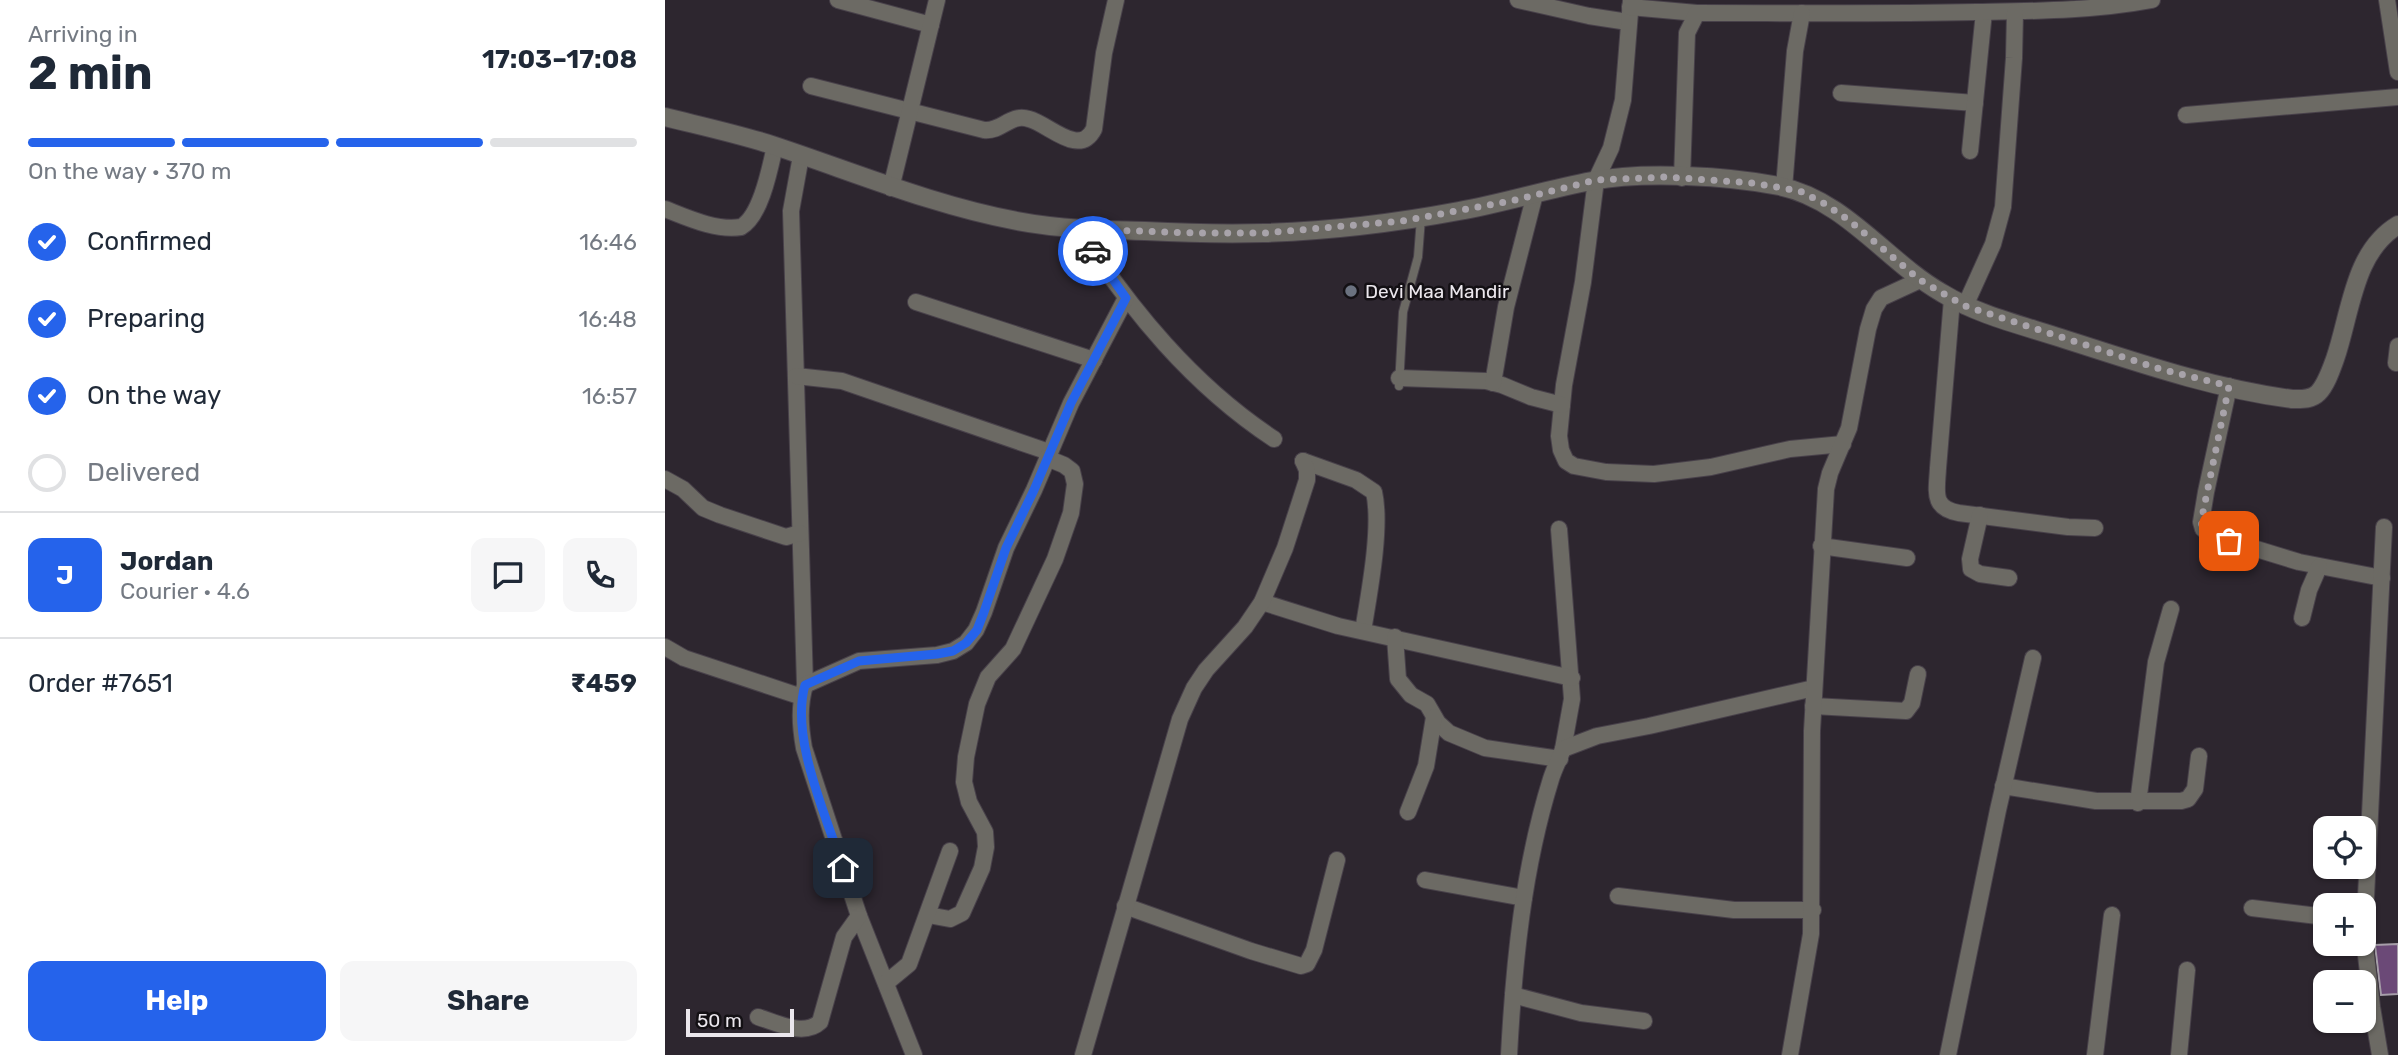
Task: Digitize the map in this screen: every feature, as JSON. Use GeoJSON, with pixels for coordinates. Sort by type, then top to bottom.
{"type":"FeatureCollection","features":[{"type":"Feature","properties":{"kind":"street"},"geometry":{"type":"LineString","coordinates":[[838,0],[931,25]]}},
{"type":"Feature","properties":{"kind":"street"},"geometry":{"type":"LineString","coordinates":[[891,188],[937,0]]}},
{"type":"Feature","properties":{"kind":"street"},"geometry":{"type":"LineString","coordinates":[[811,86],[992,131],[1016,117],[1021,117],[1042,122],[1064,138],[1075,141],[1090,137],[1094,129],[1104,53],[1116,0]]}},
{"type":"Feature","properties":{"kind":"street"},"geometry":{"type":"LineString","coordinates":[[1518,0],[1589,16],[1629,9],[1697,13],[1803,13],[1951,7],[1983,12],[2015,12],[2036,6],[2103,9],[2152,0]]}},
{"type":"Feature","properties":{"kind":"street"},"geometry":{"type":"LineString","coordinates":[[2387,0],[2398,72]]}},
{"type":"Feature","properties":{"kind":"street"},"geometry":{"type":"LineString","coordinates":[[1629,9],[1623,100],[1611,148],[1596,180],[1585,271],[1562,405],[1559,436],[1566,461],[1574,466],[1631,475],[1686,471],[1790,449],[1843,444]]}},
{"type":"Feature","properties":{"kind":"street"},"geometry":{"type":"LineString","coordinates":[[1970,151],[1983,12]]}},
{"type":"Feature","properties":{"kind":"street"},"geometry":{"type":"LineString","coordinates":[[2015,12],[2014,74],[2003,207],[1993,244],[1959,303],[1937,496],[1940,505],[1949,511],[2068,527],[2095,528]]}},
{"type":"Feature","properties":{"kind":"street"},"geometry":{"type":"LineString","coordinates":[[1682,178],[1687,33],[1697,13]]}},
{"type":"Feature","properties":{"kind":"street"},"geometry":{"type":"LineString","coordinates":[[1784,188],[1795,51],[1803,13]]}},
{"type":"Feature","properties":{"kind":"street"},"geometry":{"type":"LineString","coordinates":[[1841,93],[1975,103]]}},
{"type":"Feature","properties":{"kind":"street"},"geometry":{"type":"LineString","coordinates":[[2186,115],[2398,97]]}},
{"type":"Feature","properties":{"kind":"street"},"geometry":{"type":"LineString","coordinates":[[665,117],[775,146],[891,188],[1017,221],[1078,229],[1265,233],[1334,228],[1421,218],[1596,180],[1635,177],[1752,183],[1784,188],[1800,191],[1833,209],[1920,280],[1959,303],[2160,369],[2292,399],[2308,399],[2317,394],[2335,359],[2361,270],[2382,237],[2398,225]]}},
{"type":"Feature","properties":{"kind":"street"},"geometry":{"type":"LineString","coordinates":[[665,209],[707,224],[724,228],[741,227],[747,223],[756,208],[775,146]]}},
{"type":"Feature","properties":{"kind":"street"},"geometry":{"type":"LineString","coordinates":[[801,156],[791,211],[803,691],[800,713],[804,748],[859,916],[914,1055]]}},
{"type":"Feature","properties":{"kind":"street"},"geometry":{"type":"LineString","coordinates":[[1493,383],[1508,295],[1535,194]]}},
{"type":"Feature","properties":{"kind":"street"},"geometry":{"type":"LineString","coordinates":[[1078,229],[1126,298],[1180,362],[1214,394],[1274,439]]}},
{"type":"Feature","properties":{"kind":"street"},"geometry":{"type":"LineString","coordinates":[[1790,1055],[1807,967],[1813,911],[1810,831],[1813,706],[1821,546],[1828,481],[1835,458],[1843,444],[1874,309],[1881,298],[1920,280]]}},
{"type":"Feature","properties":{"kind":"street"},"geometry":{"type":"LineString","coordinates":[[665,647],[684,658],[803,691],[859,661],[937,654],[953,651],[966,643],[977,630],[1006,548],[1048,455],[1126,298]]}},
{"type":"Feature","properties":{"kind":"street"},"geometry":{"type":"LineString","coordinates":[[916,302],[1094,360]]}},
{"type":"Feature","properties":{"kind":"street"},"geometry":{"type":"LineString","coordinates":[[796,376],[842,381],[1048,455],[1072,471],[1075,484],[1071,513],[1055,559],[1018,640],[984,683],[977,704],[966,757],[966,793],[985,832],[985,857],[962,913],[950,919],[928,915]]}},
{"type":"Feature","properties":{"kind":"street"},"geometry":{"type":"LineString","coordinates":[[1399,382],[1461,379],[1493,383],[1562,405]]}},
{"type":"Feature","properties":{"kind":"street"},"geometry":{"type":"LineString","coordinates":[[2229,386],[2206,492],[2201,522],[2203,529],[2214,536],[2319,567],[2382,578]]}},
{"type":"Feature","properties":{"kind":"street"},"geometry":{"type":"LineString","coordinates":[[1083,1055],[1186,703],[1206,670],[1245,627],[1262,602],[1281,558],[1303,493],[1307,470],[1303,461],[1356,480],[1369,486],[1374,492],[1374,542],[1363,631]]}},
{"type":"Feature","properties":{"kind":"street"},"geometry":{"type":"LineString","coordinates":[[665,479],[683,489],[703,508],[720,515],[786,537],[800,533]]}},
{"type":"Feature","properties":{"kind":"street"},"geometry":{"type":"LineString","coordinates":[[1980,515],[1970,559],[1971,569],[1980,574],[2009,578]]}},
{"type":"Feature","properties":{"kind":"street"},"geometry":{"type":"LineString","coordinates":[[2366,893],[2384,527]]}},
{"type":"Feature","properties":{"kind":"street"},"geometry":{"type":"LineString","coordinates":[[1509,1055],[1524,898],[1551,777],[1561,754],[1573,699],[1559,529]]}},
{"type":"Feature","properties":{"kind":"street"},"geometry":{"type":"LineString","coordinates":[[1821,546],[1907,558]]}},
{"type":"Feature","properties":{"kind":"street"},"geometry":{"type":"LineString","coordinates":[[2302,618],[2309,590],[2319,567]]}},
{"type":"Feature","properties":{"kind":"street"},"geometry":{"type":"LineString","coordinates":[[1262,602],[1329,624],[1572,678]]}},
{"type":"Feature","properties":{"kind":"street"},"geometry":{"type":"LineString","coordinates":[[2138,803],[2156,662],[2171,609]]}},
{"type":"Feature","properties":{"kind":"street"},"geometry":{"type":"LineString","coordinates":[[1395,637],[1398,679],[1411,695],[1427,704],[1443,728],[1472,744],[1501,751],[1561,754],[1597,736],[1814,688]]}},
{"type":"Feature","properties":{"kind":"street"},"geometry":{"type":"LineString","coordinates":[[1948,1055],[2003,786],[2033,658]]}},
{"type":"Feature","properties":{"kind":"street"},"geometry":{"type":"LineString","coordinates":[[1813,706],[1906,711],[1912,703],[1918,674]]}},
{"type":"Feature","properties":{"kind":"street"},"geometry":{"type":"LineString","coordinates":[[1408,811],[1426,766],[1434,716]]}},
{"type":"Feature","properties":{"kind":"street"},"geometry":{"type":"LineString","coordinates":[[2003,786],[2096,801],[2138,803],[2187,799],[2195,789],[2199,756]]}},
{"type":"Feature","properties":{"kind":"street"},"geometry":{"type":"LineString","coordinates":[[885,983],[909,964],[950,851]]}},
{"type":"Feature","properties":{"kind":"street"},"geometry":{"type":"LineString","coordinates":[[1125,906],[1301,966],[1307,964],[1314,950],[1337,860]]}},
{"type":"Feature","properties":{"kind":"street"},"geometry":{"type":"LineString","coordinates":[[1425,880],[1524,898]]}},
{"type":"Feature","properties":{"kind":"street"},"geometry":{"type":"LineString","coordinates":[[1618,896],[1734,910],[1813,911]]}},
{"type":"Feature","properties":{"kind":"street"},"geometry":{"type":"LineString","coordinates":[[2252,908],[2313,915]]}},
{"type":"Feature","properties":{"kind":"street"},"geometry":{"type":"LineString","coordinates":[[2095,1055],[2112,915]]}},
{"type":"Feature","properties":{"kind":"street"},"geometry":{"type":"LineString","coordinates":[[758,1017],[805,1030],[820,1022],[844,937],[859,916]]}},
{"type":"Feature","properties":{"kind":"street"},"geometry":{"type":"LineString","coordinates":[[2366,956],[2380,1055]]}},
{"type":"Feature","properties":{"kind":"street"},"geometry":{"type":"LineString","coordinates":[[2179,1055],[2187,970]]}},
{"type":"Feature","properties":{"kind":"street"},"geometry":{"type":"LineString","coordinates":[[1513,995],[1581,1013],[1644,1021]]}},
{"type":"Feature","properties":{"kind":"lane"},"geometry":{"type":"LineString","coordinates":[[1399,382],[1403,313],[1418,257],[1421,218]]}},
{"type":"Feature","properties":{"kind":"building"},"geometry":{"type":"Polygon","coordinates":[[[2398,944],[2398,994],[2381,995],[2376,945],[2398,944]]]}},
{"type":"Feature","properties":{"kind":"way so far"},"geometry":{"type":"LineString","coordinates":[[1093,251],[1078,229],[1265,233],[1334,228],[1402,221],[1458,211],[1596,180],[1635,177],[1694,178],[1779,186],[1800,191],[1850,221],[1920,280],[1965,306],[2160,369],[2229,386],[2201,522],[2208,533],[2229,541]]}},
{"type":"Feature","properties":{"kind":"place","name":"Devi Maa Mandir"},"geometry":{"type":"Point","coordinates":[1351,291]}},
{"type":"Feature","properties":{"kind":"route"},"geometry":{"type":"LineString","coordinates":[[843,868],[804,748],[800,713],[805,685],[838,668],[859,661],[953,651],[966,643],[977,630],[1006,548],[1034,490],[1051,446],[1126,298],[1093,251]]}}]}
